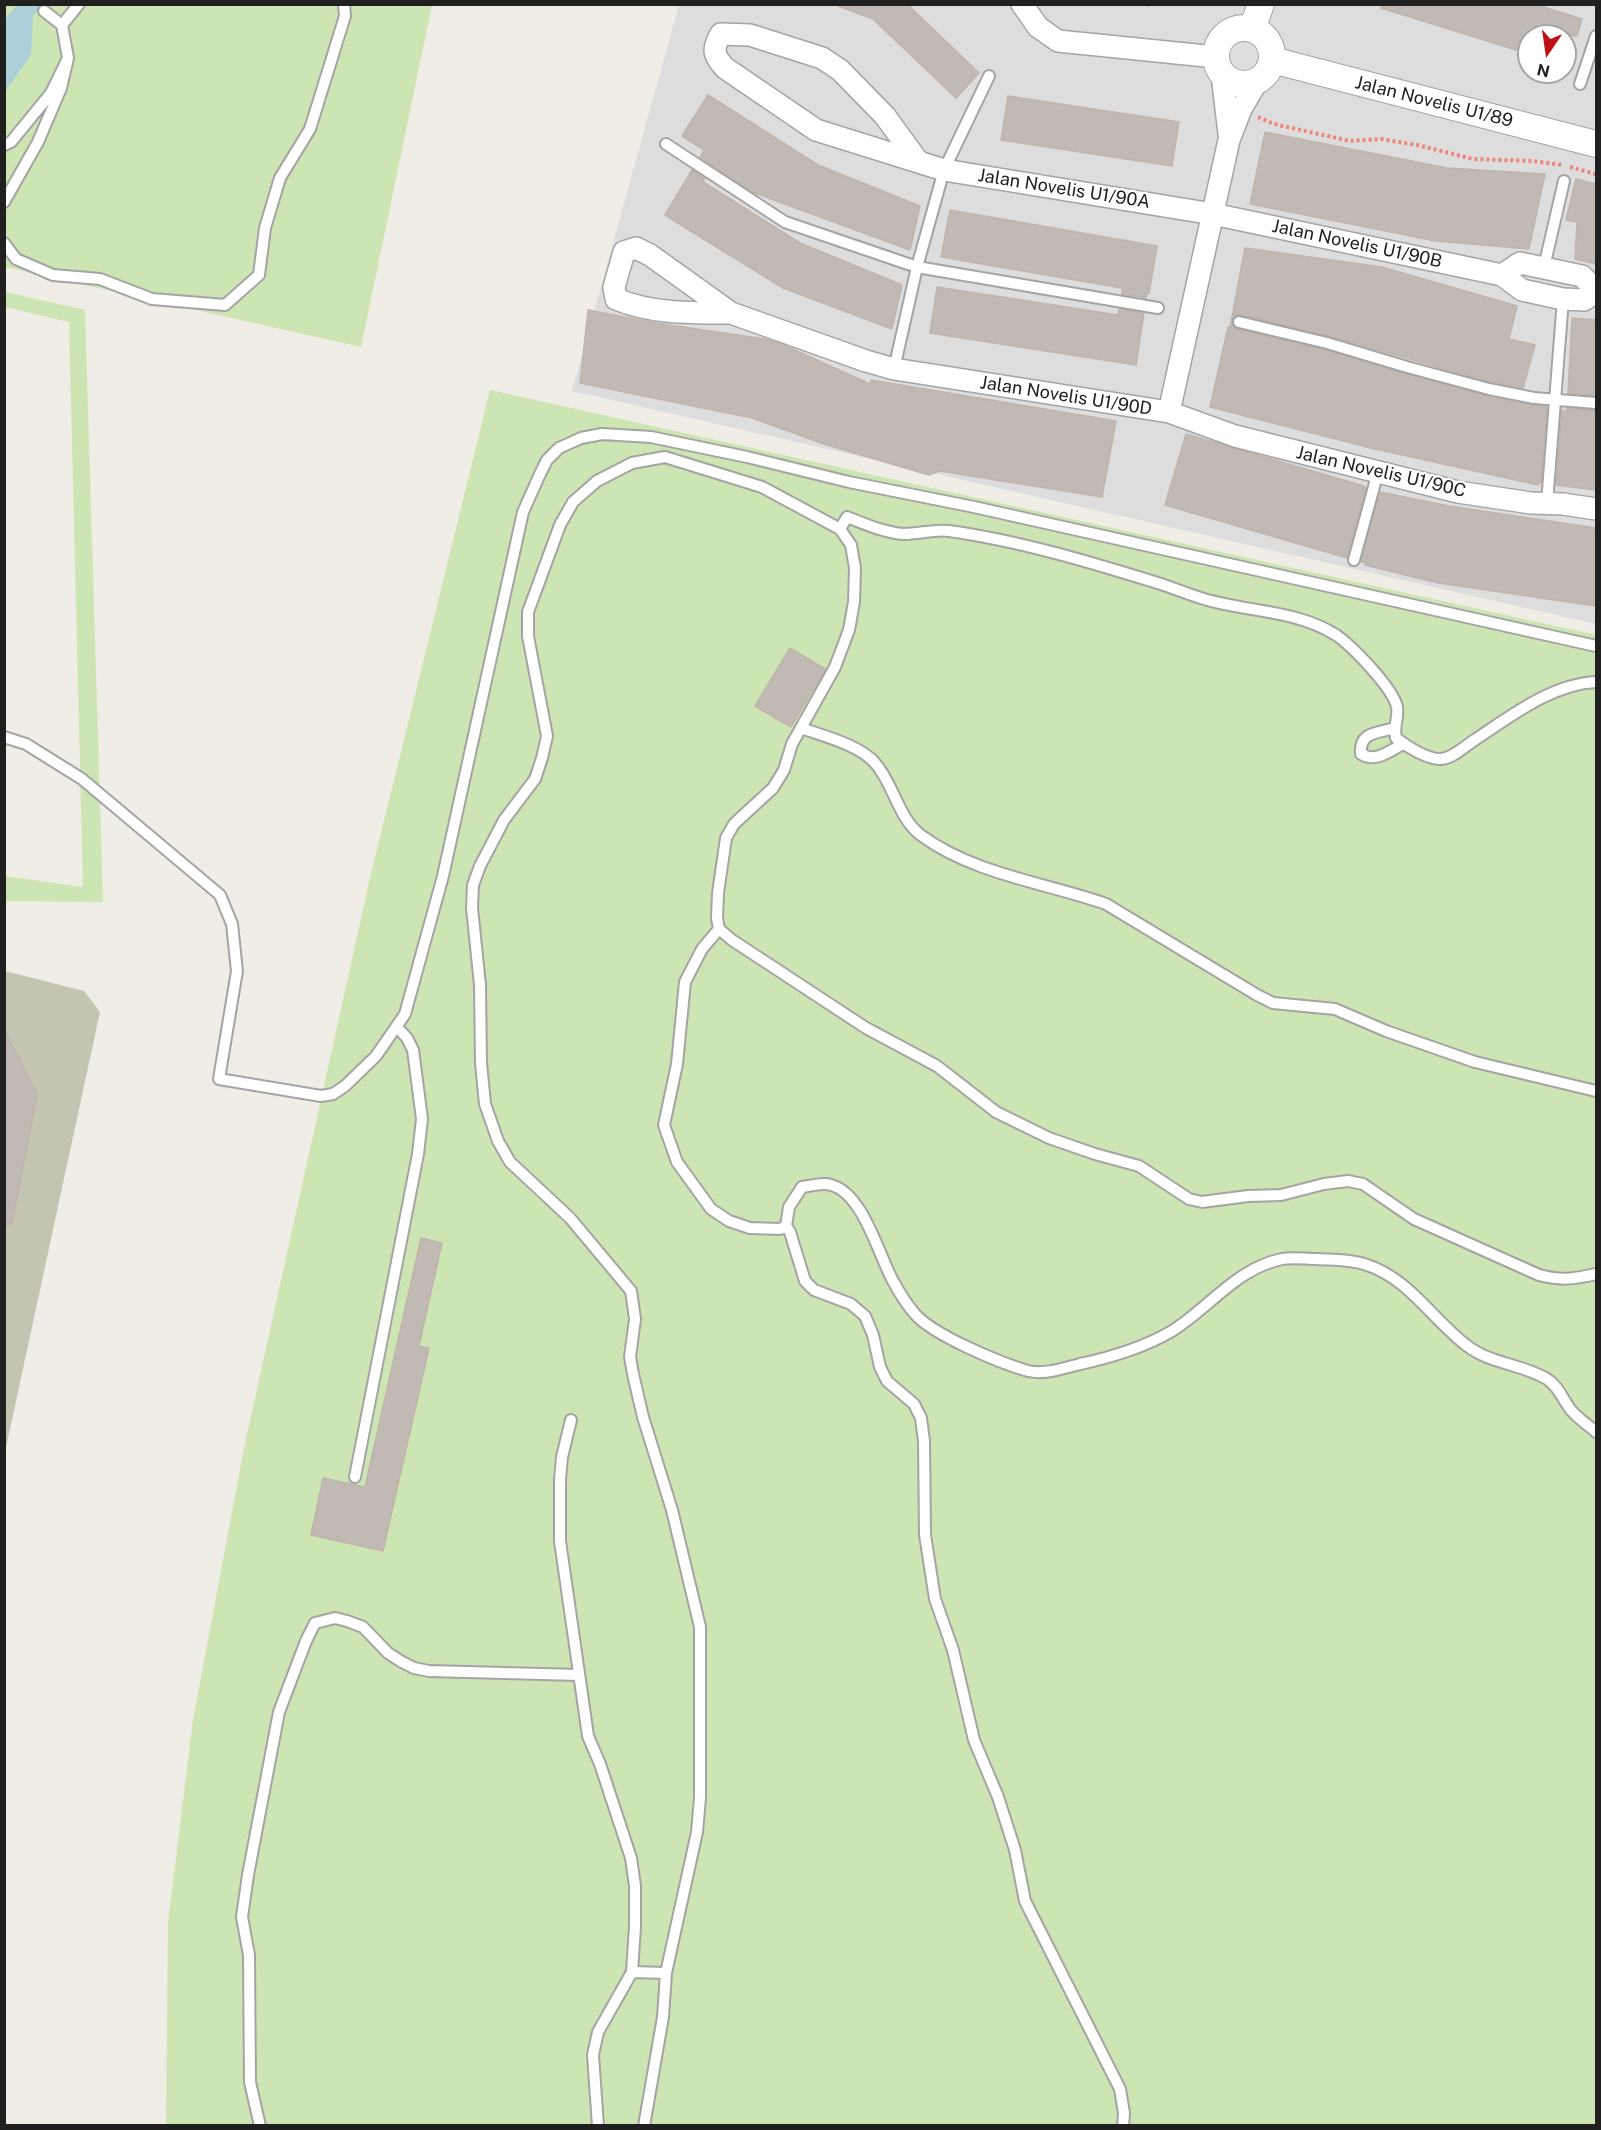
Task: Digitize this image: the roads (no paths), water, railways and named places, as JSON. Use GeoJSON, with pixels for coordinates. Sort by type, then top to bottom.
{"type":"FeatureCollection","features":[{"type":"Feature","properties":{"kind":"street"},"geometry":{"type":"LineString","coordinates":[[1022,4],[1038,27],[1058,41],[1219,65]]}},
{"type":"Feature","properties":{"kind":"street"},"geometry":{"type":"LineString","coordinates":[[1252,29],[1262,4]]}},
{"type":"Feature","properties":{"kind":"street"},"geometry":{"type":"LineString","coordinates":[[1239,28],[1252,29],[1264,36],[1271,47],[1265,70],[1246,84],[1233,82],[1219,65],[1218,44],[1227,34],[1239,28]]}},
{"type":"Feature","properties":{"kind":"street","name":"Jalan Novelis U1/90A"},"geometry":{"type":"LineString","coordinates":[[917,160],[885,116],[840,70],[822,58],[750,35],[721,34],[715,44],[716,58],[725,68],[816,130],[839,139],[917,160],[944,170],[1213,214]]}},
{"type":"Feature","properties":{"kind":"street","name":"Jalan Novelis U1/90D"},"geometry":{"type":"LineString","coordinates":[[1219,65],[1229,140]]}},
{"type":"Feature","properties":{"kind":"street","name":"Jalan Novelis U1/90D"},"geometry":{"type":"LineString","coordinates":[[731,313],[678,313],[630,305],[616,299],[614,287],[624,252],[636,248],[650,255],[731,313],[866,361],[894,369],[1169,412],[1229,140],[1241,109],[1265,70]]}},
{"type":"Feature","properties":{"kind":"street","name":"Jalan Novelis U1/89"},"geometry":{"type":"LineString","coordinates":[[1265,70],[1596,144]]}},
{"type":"Feature","properties":{"kind":"street","name":"Jalan Novelis U1/90B"},"geometry":{"type":"LineString","coordinates":[[1213,214],[1502,274],[1522,290],[1563,299],[1584,300],[1596,291],[1582,276],[1544,267],[1520,263],[1502,274]]}},
{"type":"Feature","properties":{"kind":"street","name":"Jalan Novelis U1/90C"},"geometry":{"type":"LineString","coordinates":[[1169,412],[1235,436],[1458,492],[1531,503],[1596,509]]}},
{"type":"Feature","properties":{"kind":"lane"},"geometry":{"type":"LineString","coordinates":[[62,25],[79,4]]}},
{"type":"Feature","properties":{"kind":"lane"},"geometry":{"type":"LineString","coordinates":[[4,243],[16,259],[53,275],[100,279],[152,299],[225,305],[259,275],[265,228],[280,178],[310,129],[345,16],[344,4]]}},
{"type":"Feature","properties":{"kind":"lane"},"geometry":{"type":"LineString","coordinates":[[4,202],[38,142],[61,88],[68,57],[62,25],[44,11]]}},
{"type":"Feature","properties":{"kind":"lane"},"geometry":{"type":"LineString","coordinates":[[1580,84],[1596,36]]}},
{"type":"Feature","properties":{"kind":"lane"},"geometry":{"type":"LineString","coordinates":[[4,145],[10,142],[51,93],[68,57]]}},
{"type":"Feature","properties":{"kind":"lane"},"geometry":{"type":"LineString","coordinates":[[894,369],[917,267],[944,170],[989,76]]}},
{"type":"Feature","properties":{"kind":"lane"},"geometry":{"type":"LineString","coordinates":[[666,144],[784,222],[917,267],[1158,308]]}},
{"type":"Feature","properties":{"kind":"lane"},"geometry":{"type":"LineString","coordinates":[[1544,267],[1564,181]]}},
{"type":"Feature","properties":{"kind":"lane"},"geometry":{"type":"LineString","coordinates":[[1547,503],[1563,299]]}},
{"type":"Feature","properties":{"kind":"lane"},"geometry":{"type":"LineString","coordinates":[[1239,322],[1327,343],[1489,389],[1534,398],[1596,403]]}},
{"type":"Feature","properties":{"kind":"lane"},"geometry":{"type":"LineString","coordinates":[[4,737],[26,744],[82,779],[220,895],[232,924],[237,970],[219,1079],[321,1096],[333,1095],[376,1056],[405,1014],[444,876],[524,513],[548,460],[559,448],[581,438],[603,434],[651,437],[1596,645]]}},
{"type":"Feature","properties":{"kind":"lane"},"geometry":{"type":"LineString","coordinates":[[644,2126],[663,2017],[666,1973],[697,1832],[700,1798],[700,1627],[672,1510],[643,1417],[633,1374],[630,1357],[635,1319],[631,1291],[570,1218],[510,1162],[498,1141],[485,1104],[480,985],[472,908],[473,885],[480,866],[504,820],[535,779],[542,759],[547,736],[528,636],[528,612],[560,525],[573,502],[597,481],[632,463],[665,457],[762,487],[840,529],[851,545],[855,568],[854,602],[849,630],[835,667],[792,744],[784,770],[773,788],[734,824],[726,838],[718,893],[719,929],[866,1028],[937,1066],[996,1112],[1048,1138],[1139,1166],[1189,1199],[1202,1202],[1248,1196],[1281,1195],[1324,1184],[1348,1181],[1363,1184],[1414,1220],[1539,1275],[1558,1280],[1596,1274]]}},
{"type":"Feature","properties":{"kind":"lane"},"geometry":{"type":"LineString","coordinates":[[1354,560],[1377,472]]}},
{"type":"Feature","properties":{"kind":"lane"},"geometry":{"type":"LineString","coordinates":[[840,529],[847,517],[868,526],[902,534],[947,530],[1067,557],[1206,600],[1284,616],[1317,626],[1335,635],[1349,646],[1377,675],[1395,699],[1398,712],[1396,738],[1415,751],[1442,759],[1452,756],[1523,708],[1553,693],[1583,683],[1596,682]]}},
{"type":"Feature","properties":{"kind":"lane"},"geometry":{"type":"LineString","coordinates":[[801,728],[842,743],[875,762],[913,828],[924,837],[959,856],[1007,877],[1106,904],[1273,1003],[1335,1009],[1386,1031],[1475,1062],[1596,1091]]}},
{"type":"Feature","properties":{"kind":"lane"},"geometry":{"type":"LineString","coordinates":[[1395,728],[1370,735],[1362,740],[1361,754],[1367,758],[1376,758],[1403,744]]}},
{"type":"Feature","properties":{"kind":"lane"},"geometry":{"type":"LineString","coordinates":[[719,929],[702,949],[685,982],[677,1064],[664,1125],[677,1162],[711,1209],[729,1221],[750,1228],[786,1226]]}},
{"type":"Feature","properties":{"kind":"lane"},"geometry":{"type":"LineString","coordinates":[[355,1476],[418,1154],[422,1119],[413,1050],[407,1038],[397,1027]]}},
{"type":"Feature","properties":{"kind":"lane"},"geometry":{"type":"LineString","coordinates":[[1124,2126],[1120,2089],[1025,1901],[1015,1850],[998,1797],[974,1740],[953,1650],[935,1599],[925,1535],[924,1441],[921,1418],[914,1404],[887,1381],[880,1367],[873,1335],[865,1316],[851,1304],[814,1290],[805,1281],[790,1232],[786,1226],[789,1207],[802,1187],[817,1184],[831,1185],[850,1198],[871,1229],[893,1281],[916,1315],[945,1336],[994,1359],[1030,1372],[1048,1372],[1112,1357],[1146,1345],[1173,1330],[1252,1270],[1282,1259],[1350,1260],[1386,1273],[1401,1282],[1467,1346],[1486,1358],[1527,1370],[1550,1380],[1560,1391],[1568,1407],[1596,1432]]}},
{"type":"Feature","properties":{"kind":"lane"},"geometry":{"type":"LineString","coordinates":[[571,1419],[562,1458],[560,1480],[560,1541],[588,1736],[600,1764],[631,1858],[635,1886],[632,1972],[598,2032],[593,2055],[597,2126]]}},
{"type":"Feature","properties":{"kind":"lane"},"geometry":{"type":"LineString","coordinates":[[260,2126],[250,2082],[249,1955],[242,1917],[279,1712],[315,1623],[335,1618],[363,1628],[388,1653],[414,1668],[429,1671],[579,1675]]}},
{"type":"Feature","properties":{"kind":"lane"},"geometry":{"type":"LineString","coordinates":[[632,1972],[666,1973]]}},
{"type":"Feature","properties":{"kind":"water"},"geometry":{"type":"Polygon","coordinates":[[[18,4],[43,5],[33,15],[31,55],[5,92],[5,19],[18,4]]]}}]}
